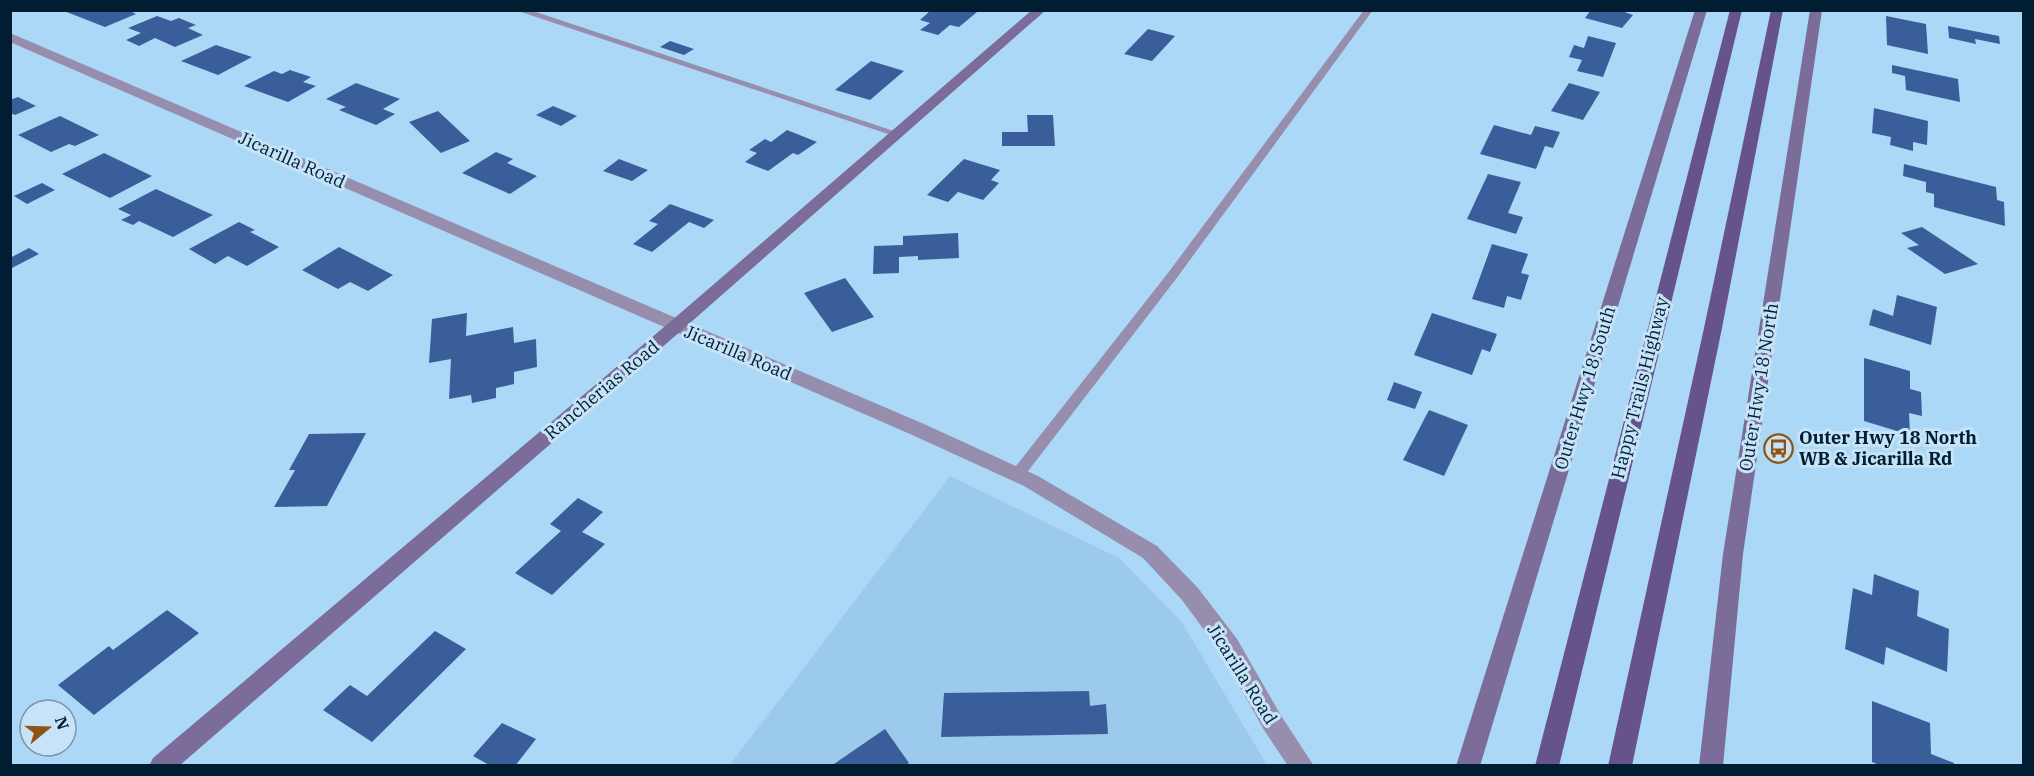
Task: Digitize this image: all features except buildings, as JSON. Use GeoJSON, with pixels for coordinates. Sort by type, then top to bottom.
{"type":"FeatureCollection","features":[{"type":"Feature","properties":{"kind":"main road","name":"Happy Trails Highway"},"geometry":{"type":"LineString","coordinates":[[1547,765],[1736,10]]}},
{"type":"Feature","properties":{"kind":"main road"},"geometry":{"type":"LineString","coordinates":[[1620,765],[1713,328],[1777,10]]}},
{"type":"Feature","properties":{"kind":"street","name":"Rancherias Road"},"geometry":{"type":"LineString","coordinates":[[161,765],[676,326],[1040,10]]}},
{"type":"Feature","properties":{"kind":"street","name":"Outer Hwy 18 South"},"geometry":{"type":"LineString","coordinates":[[1468,765],[1701,10]]}},
{"type":"Feature","properties":{"kind":"street","name":"Outer Hwy 18 North"},"geometry":{"type":"LineString","coordinates":[[1711,765],[1733,554],[1816,10]]}},
{"type":"Feature","properties":{"kind":"street","name":"Jicarilla Road"},"geometry":{"type":"LineString","coordinates":[[10,37],[917,429],[1017,475],[1150,552],[1190,594],[1229,646],[1272,722],[1302,765]]}},
{"type":"Feature","properties":{"kind":"lane"},"geometry":{"type":"LineString","coordinates":[[519,10],[898,134]]}},
{"type":"Feature","properties":{"kind":"lane"},"geometry":{"type":"LineString","coordinates":[[1017,475],[1172,276],[1369,10]]}},
{"type":"Feature","properties":{"kind":"shaded area"},"geometry":{"type":"Polygon","coordinates":[[[950,476],[1119,558],[1181,621],[1267,765],[729,766],[950,476]]]}},
{"type":"Feature","properties":{"kind":"place","name":"Outer Hwy 18 North WB & Jicarilla Rd"},"geometry":{"type":"Point","coordinates":[1778,448]}}]}
